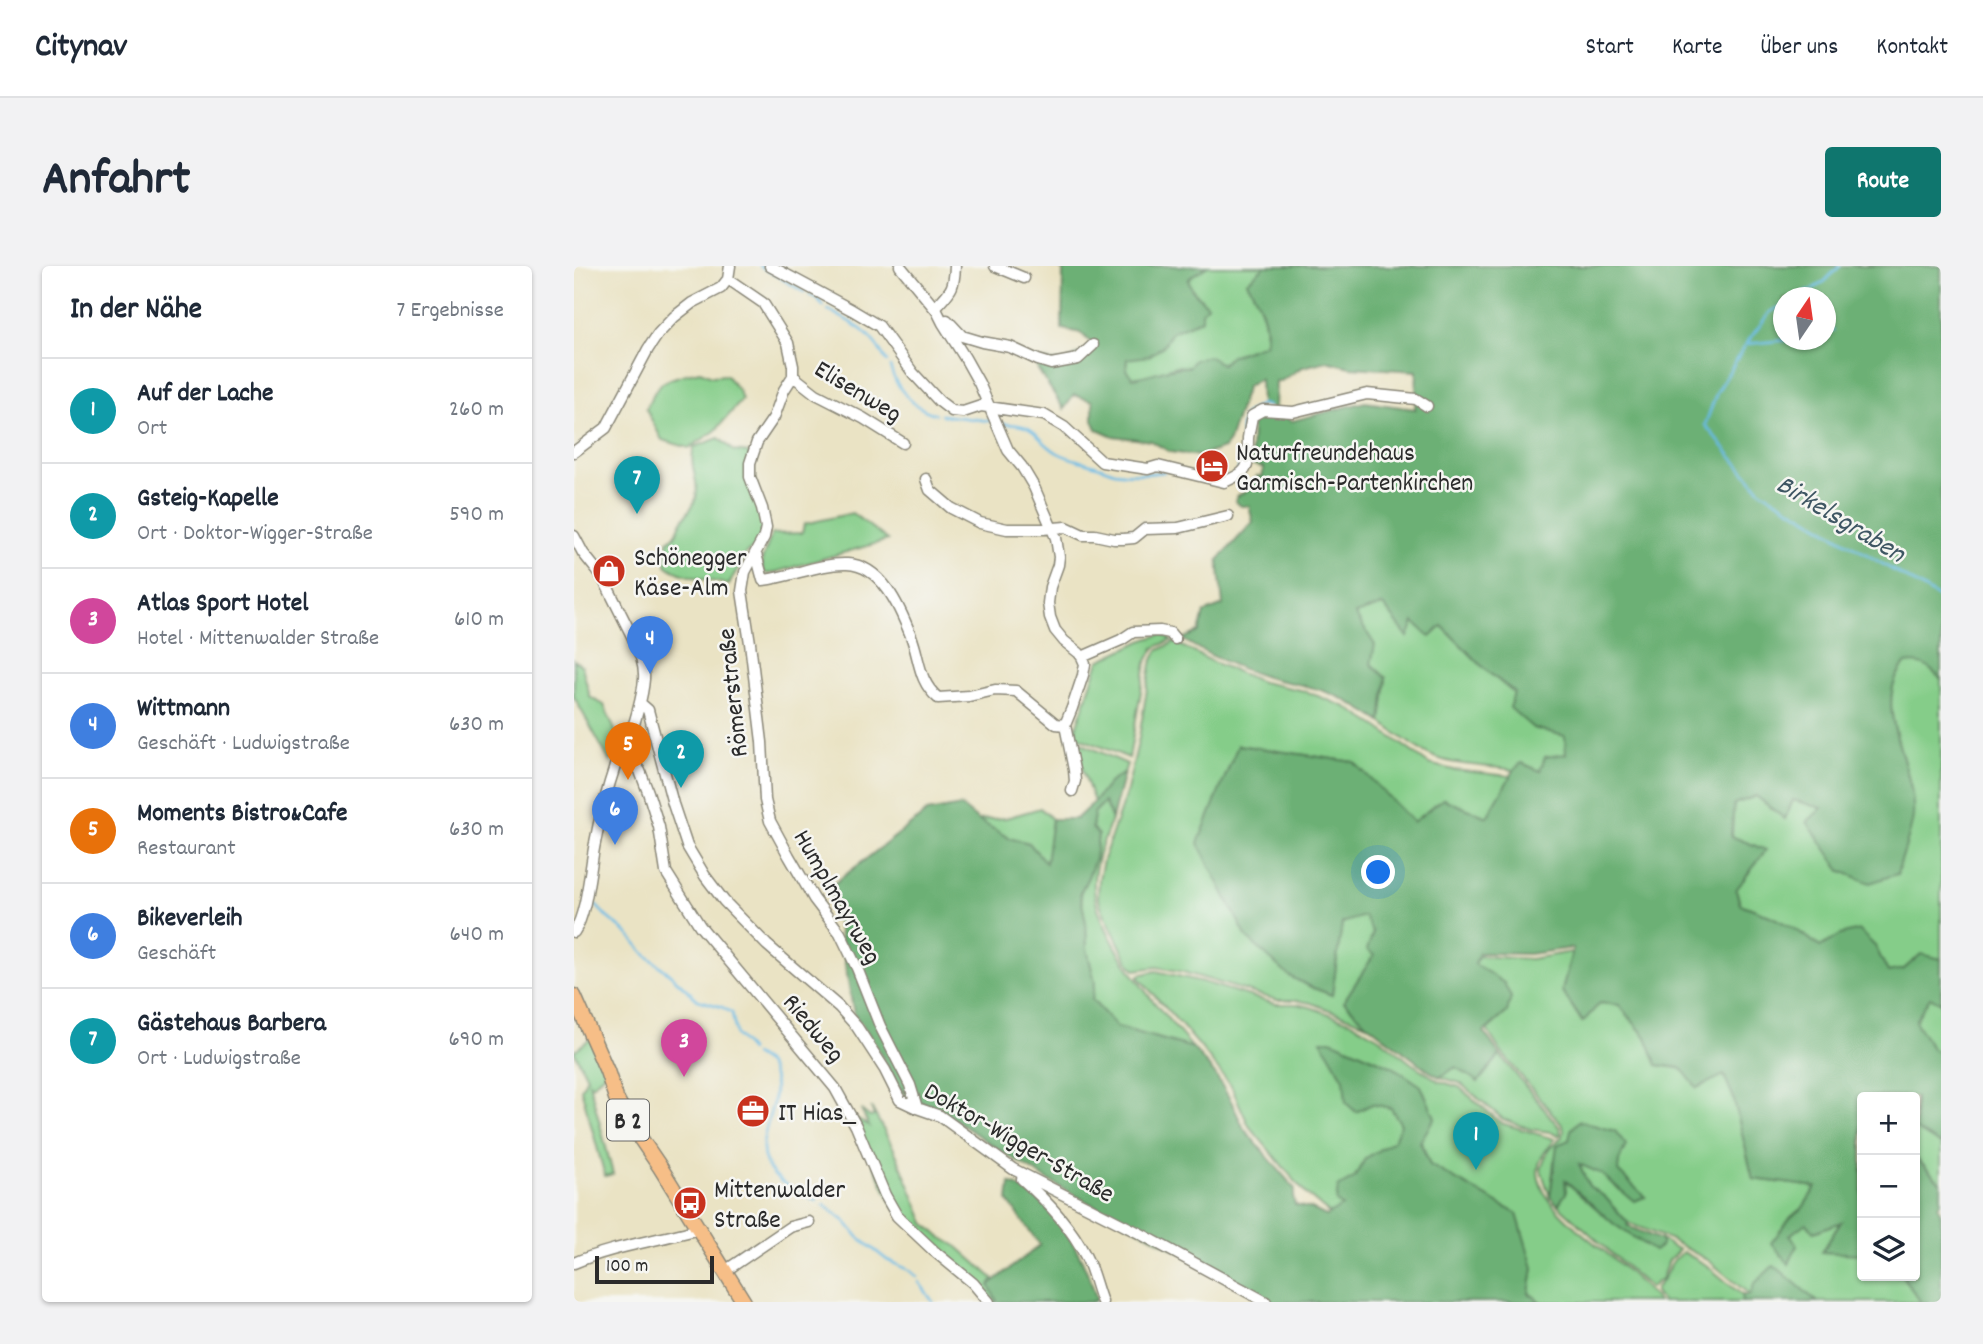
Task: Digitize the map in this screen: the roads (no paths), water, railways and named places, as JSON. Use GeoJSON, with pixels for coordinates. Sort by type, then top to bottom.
{"type":"FeatureCollection","features":[{"type":"Feature","properties":{"kind":"main road","name":"B 2"},"geometry":{"type":"LineString","coordinates":[[574,996],[578,1020],[607,1071],[616,1098],[628,1120],[744,1302]]}},
{"type":"Feature","properties":{"kind":"street"},"geometry":{"type":"LineString","coordinates":[[574,452],[600,434],[611,421],[658,334],[692,303],[721,288],[728,279],[730,266]]}},
{"type":"Feature","properties":{"kind":"street"},"geometry":{"type":"LineString","coordinates":[[770,266],[879,326],[913,373],[947,409],[958,413],[979,406],[1044,415],[1064,427],[1102,462],[1148,469],[1158,466],[1224,482],[1247,468],[1252,416],[1263,410],[1293,412],[1367,394],[1416,399],[1427,406]]}},
{"type":"Feature","properties":{"kind":"street"},"geometry":{"type":"LineString","coordinates":[[900,266],[962,336],[1010,347],[1051,364],[1078,359],[1093,345]]}},
{"type":"Feature","properties":{"kind":"street"},"geometry":{"type":"LineString","coordinates":[[936,309],[953,288],[955,266]]}},
{"type":"Feature","properties":{"kind":"street"},"geometry":{"type":"LineString","coordinates":[[995,266],[1024,278]]}},
{"type":"Feature","properties":{"kind":"street"},"geometry":{"type":"LineString","coordinates":[[728,279],[763,303],[788,343],[793,376]]}},
{"type":"Feature","properties":{"kind":"street"},"geometry":{"type":"LineString","coordinates":[[936,309],[990,407],[1002,439],[1034,487],[1056,538],[1059,557],[1049,595],[1050,617],[1055,629],[1064,641],[1079,653],[1085,664],[1065,725],[1073,758],[1075,781],[1072,791]]}},
{"type":"Feature","properties":{"kind":"street","name":"Elisenweg"},"geometry":{"type":"LineString","coordinates":[[793,376],[816,394],[863,418],[903,443]]}},
{"type":"Feature","properties":{"kind":"street","name":"Römerstraße"},"geometry":{"type":"LineString","coordinates":[[763,782],[762,742],[742,598],[745,572],[764,537],[766,527],[750,477],[751,456],[793,376]]}},
{"type":"Feature","properties":{"kind":"street"},"geometry":{"type":"LineString","coordinates":[[926,479],[930,490],[951,508],[980,523],[1007,529],[1072,528],[1076,534],[1083,536],[1123,539],[1134,538],[1145,529],[1178,528],[1228,516]]}},
{"type":"Feature","properties":{"kind":"street"},"geometry":{"type":"LineString","coordinates":[[574,536],[583,553],[603,578],[638,647],[644,677],[640,703],[629,740],[618,756],[606,798],[595,839],[584,904],[574,932]]}},
{"type":"Feature","properties":{"kind":"street"},"geometry":{"type":"LineString","coordinates":[[756,554],[763,580]]}},
{"type":"Feature","properties":{"kind":"street"},"geometry":{"type":"LineString","coordinates":[[744,580],[763,580],[846,564],[863,566],[889,589],[912,638],[925,684],[938,698],[970,696],[995,690],[1016,691],[1056,724],[1065,725]]}},
{"type":"Feature","properties":{"kind":"street"},"geometry":{"type":"LineString","coordinates":[[1082,657],[1122,640],[1133,632],[1160,631],[1170,633],[1175,639]]}},
{"type":"Feature","properties":{"kind":"street","name":"Doktor-Wigger-Straße"},"geometry":{"type":"LineString","coordinates":[[640,703],[648,710],[687,846],[705,876],[724,901],[768,945],[839,1007],[857,1027],[885,1070],[900,1100],[940,1116],[1013,1170],[1139,1233],[1266,1302]]}},
{"type":"Feature","properties":{"kind":"street","name":"Riedweg"},"geometry":{"type":"LineString","coordinates":[[623,749],[640,771],[648,792],[659,827],[666,872],[701,926],[835,1088],[856,1126],[885,1195],[897,1216],[972,1283],[989,1302]]}},
{"type":"Feature","properties":{"kind":"street","name":"Humplmayrweg"},"geometry":{"type":"LineString","coordinates":[[763,782],[770,821],[814,899],[840,933],[880,1026],[910,1084],[917,1108]]}},
{"type":"Feature","properties":{"kind":"street"},"geometry":{"type":"LineString","coordinates":[[1013,1170],[1043,1197],[1077,1240],[1087,1258],[1102,1302]]}},
{"type":"Feature","properties":{"kind":"street"},"geometry":{"type":"LineString","coordinates":[[725,1271],[790,1227],[808,1222]]}},
{"type":"Feature","properties":{"kind":"street"},"geometry":{"type":"LineString","coordinates":[[574,1263],[597,1254],[698,1229]]}},
{"type":"Feature","properties":{"kind":"waterway"},"geometry":{"type":"LineString","coordinates":[[760,266],[804,292]]}},
{"type":"Feature","properties":{"kind":"waterway"},"geometry":{"type":"LineString","coordinates":[[1816,287],[1840,266]]}},
{"type":"Feature","properties":{"kind":"waterway"},"geometry":{"type":"LineString","coordinates":[[809,295],[817,298],[823,306]]}},
{"type":"Feature","properties":{"kind":"waterway"},"geometry":{"type":"LineString","coordinates":[[828,310],[863,331],[875,343],[887,362]]}},
{"type":"Feature","properties":{"kind":"waterway","name":"Birkelsgraben"},"geometry":{"type":"LineString","coordinates":[[1773,310],[1746,344],[1717,392],[1705,425],[1761,491],[1941,599]]}},
{"type":"Feature","properties":{"kind":"waterway"},"geometry":{"type":"LineString","coordinates":[[1746,344],[1773,341]]}},
{"type":"Feature","properties":{"kind":"waterway"},"geometry":{"type":"LineString","coordinates":[[890,367],[906,396],[935,414]]}},
{"type":"Feature","properties":{"kind":"waterway"},"geometry":{"type":"LineString","coordinates":[[1238,470],[1243,458],[1241,428],[1244,415],[1261,404],[1268,406]]}},
{"type":"Feature","properties":{"kind":"waterway"},"geometry":{"type":"LineString","coordinates":[[941,415],[990,421]]}},
{"type":"Feature","properties":{"kind":"waterway"},"geometry":{"type":"LineString","coordinates":[[1003,424],[1024,426],[1058,453],[1115,472],[1164,472]]}},
{"type":"Feature","properties":{"kind":"waterway"},"geometry":{"type":"LineString","coordinates":[[591,900],[628,934],[646,955],[698,1000],[732,1013],[736,1035],[750,1051]]}},
{"type":"Feature","properties":{"kind":"waterway"},"geometry":{"type":"LineString","coordinates":[[754,1055],[768,1065],[774,1079],[775,1093],[764,1135],[766,1162],[774,1175],[784,1183],[817,1201]]}},
{"type":"Feature","properties":{"kind":"waterway"},"geometry":{"type":"LineString","coordinates":[[824,1205],[887,1260],[909,1270],[917,1277]]}},
{"type":"Feature","properties":{"kind":"waterway"},"geometry":{"type":"LineString","coordinates":[[919,1282],[933,1302]]}},
{"type":"Feature","properties":{"kind":"place","name":"Naturfreundehaus Garmisch-Partenkirchen"},"geometry":{"type":"Point","coordinates":[1212,466]}},
{"type":"Feature","properties":{"kind":"place","name":"Gästehaus Barbera"},"geometry":{"type":"Point","coordinates":[637,514]}},
{"type":"Feature","properties":{"kind":"place","name":"Schönegger Käse-Alm"},"geometry":{"type":"Point","coordinates":[609,571]}},
{"type":"Feature","properties":{"kind":"place","name":"Wittmann"},"geometry":{"type":"Point","coordinates":[650,674]}},
{"type":"Feature","properties":{"kind":"place","name":"Moments Bistro&Cafe"},"geometry":{"type":"Point","coordinates":[628,780]}},
{"type":"Feature","properties":{"kind":"place","name":"Gsteig-Kapelle"},"geometry":{"type":"Point","coordinates":[681,788]}},
{"type":"Feature","properties":{"kind":"place","name":"Bikeverleih"},"geometry":{"type":"Point","coordinates":[615,845]}},
{"type":"Feature","properties":{"kind":"place","name":"Atlas Sport Hotel"},"geometry":{"type":"Point","coordinates":[684,1077]}},
{"type":"Feature","properties":{"kind":"place","name":"IT Hias_"},"geometry":{"type":"Point","coordinates":[753,1111]}},
{"type":"Feature","properties":{"kind":"place","name":"Auf der Lache"},"geometry":{"type":"Point","coordinates":[1476,1170]}},
{"type":"Feature","properties":{"kind":"place","name":"Mittenwalder Straße"},"geometry":{"type":"Point","coordinates":[690,1203]}}]}
